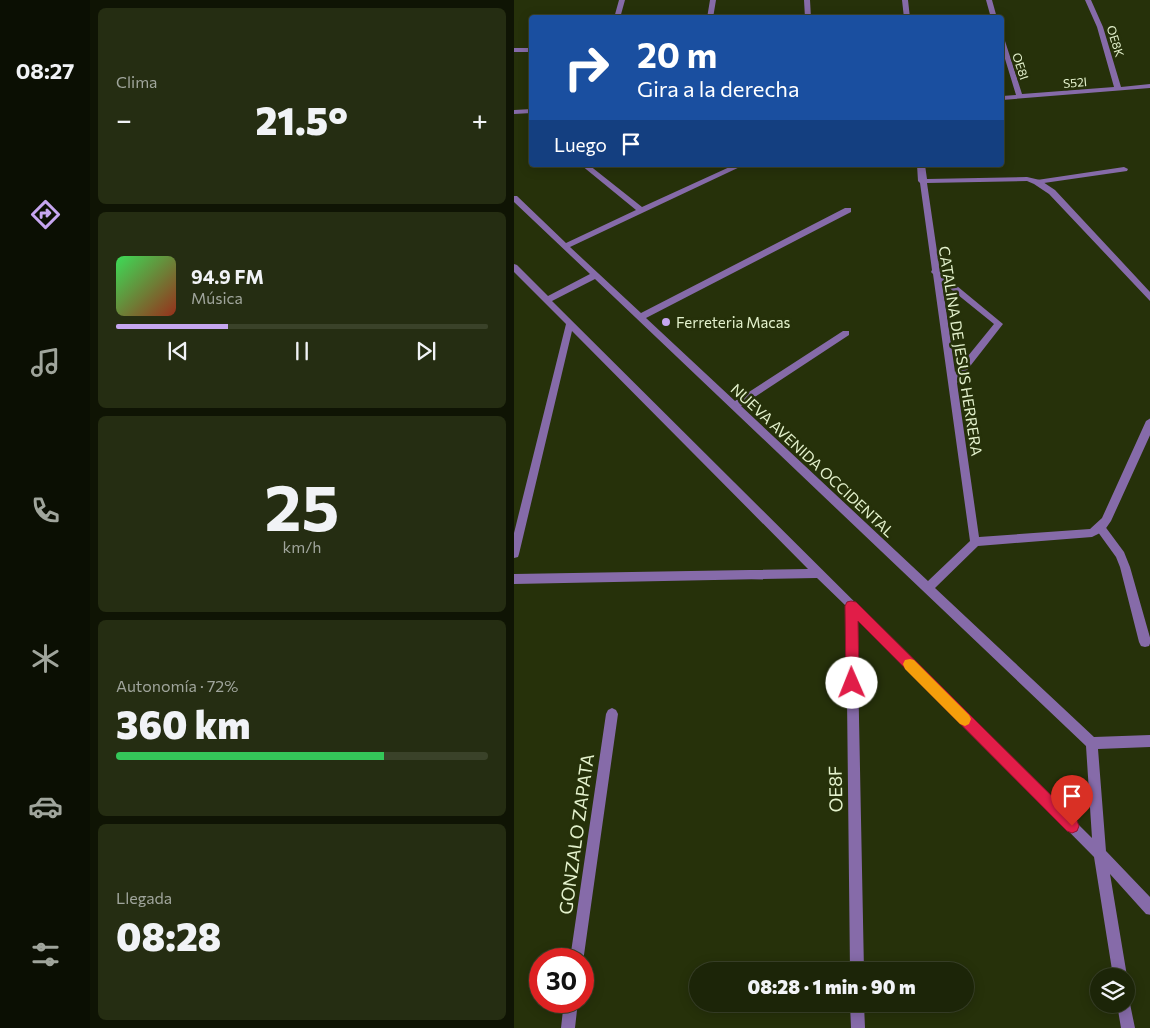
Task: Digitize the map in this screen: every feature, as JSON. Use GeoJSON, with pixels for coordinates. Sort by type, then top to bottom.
{"type":"FeatureCollection","features":[{"type":"Feature","properties":{"kind":"street"},"geometry":{"type":"LineString","coordinates":[[618,15],[622,0]]}},
{"type":"Feature","properties":{"kind":"street"},"geometry":{"type":"LineString","coordinates":[[710,15],[713,0]]}},
{"type":"Feature","properties":{"kind":"street"},"geometry":{"type":"LineString","coordinates":[[807,0],[808,15]]}},
{"type":"Feature","properties":{"kind":"street"},"geometry":{"type":"LineString","coordinates":[[904,0],[906,15]]}},
{"type":"Feature","properties":{"kind":"street"},"geometry":{"type":"LineString","coordinates":[[988,0],[993,15]]}},
{"type":"Feature","properties":{"kind":"street","name":"OE8K"},"geometry":{"type":"LineString","coordinates":[[1088,0],[1100,27],[1118,89]]}},
{"type":"Feature","properties":{"kind":"street","name":"OE8I"},"geometry":{"type":"LineString","coordinates":[[1004,46],[1020,98]]}},
{"type":"Feature","properties":{"kind":"street"},"geometry":{"type":"LineString","coordinates":[[514,50],[529,50]]}},
{"type":"Feature","properties":{"kind":"street","name":"S52I"},"geometry":{"type":"LineString","coordinates":[[1004,98],[1150,86]]}},
{"type":"Feature","properties":{"kind":"street"},"geometry":{"type":"LineString","coordinates":[[514,112],[529,111]]}},
{"type":"Feature","properties":{"kind":"street"},"geometry":{"type":"LineString","coordinates":[[587,167],[642,211]]}},
{"type":"Feature","properties":{"kind":"street"},"geometry":{"type":"LineString","coordinates":[[565,246],[736,167]]}},
{"type":"Feature","properties":{"kind":"street","name":"CATALINA DE JESUS HERRERA"},"geometry":{"type":"LineString","coordinates":[[921,167],[975,542]]}},
{"type":"Feature","properties":{"kind":"street"},"geometry":{"type":"LineString","coordinates":[[1037,182],[1124,169]]}},
{"type":"Feature","properties":{"kind":"street"},"geometry":{"type":"LineString","coordinates":[[922,181],[1027,179],[1037,182],[1058,198],[1150,299]]}},
{"type":"Feature","properties":{"kind":"street","name":"NUEVA AVENIDA OCCIDENTAL"},"geometry":{"type":"LineString","coordinates":[[514,198],[928,588],[1092,748]]}},
{"type":"Feature","properties":{"kind":"street"},"geometry":{"type":"LineString","coordinates":[[641,317],[848,210]]}},
{"type":"Feature","properties":{"kind":"street"},"geometry":{"type":"LineString","coordinates":[[514,267],[1100,854],[1150,909]]}},
{"type":"Feature","properties":{"kind":"street"},"geometry":{"type":"LineString","coordinates":[[935,272],[999,324],[953,381]]}},
{"type":"Feature","properties":{"kind":"street"},"geometry":{"type":"LineString","coordinates":[[547,300],[595,275]]}},
{"type":"Feature","properties":{"kind":"street"},"geometry":{"type":"LineString","coordinates":[[514,554],[570,324]]}},
{"type":"Feature","properties":{"kind":"street"},"geometry":{"type":"LineString","coordinates":[[734,406],[846,333]]}},
{"type":"Feature","properties":{"kind":"street"},"geometry":{"type":"LineString","coordinates":[[928,588],[975,542],[1092,533],[1100,528],[1106,520],[1150,421]]}},
{"type":"Feature","properties":{"kind":"street"},"geometry":{"type":"LineString","coordinates":[[1100,528],[1120,555],[1125,567],[1145,642]]}},
{"type":"Feature","properties":{"kind":"street"},"geometry":{"type":"LineString","coordinates":[[514,578],[818,573]]}},
{"type":"Feature","properties":{"kind":"street","name":"OE8F"},"geometry":{"type":"LineString","coordinates":[[851,606],[857,962]]}},
{"type":"Feature","properties":{"kind":"street","name":"GONZALO ZAPATA"},"geometry":{"type":"LineString","coordinates":[[580,948],[612,714]]}},
{"type":"Feature","properties":{"kind":"street"},"geometry":{"type":"LineString","coordinates":[[1119,968],[1100,854],[1092,748],[1150,741]]}},
{"type":"Feature","properties":{"kind":"street"},"geometry":{"type":"LineString","coordinates":[[857,1012],[858,1028]]}},
{"type":"Feature","properties":{"kind":"street"},"geometry":{"type":"LineString","coordinates":[[568,1028],[570,1013]]}},
{"type":"Feature","properties":{"kind":"street"},"geometry":{"type":"LineString","coordinates":[[1126,1013],[1128,1028]]}},
{"type":"Feature","properties":{"kind":"slow traffic"},"geometry":{"type":"LineString","coordinates":[[910,664],[965,719]]}},
{"type":"Feature","properties":{"kind":"place","name":"Ferreteria Macas"},"geometry":{"type":"Point","coordinates":[666,322]}},
{"type":"Feature","properties":{"kind":"route"},"geometry":{"type":"LineString","coordinates":[[852,683],[851,606],[1072,826]]}}]}
